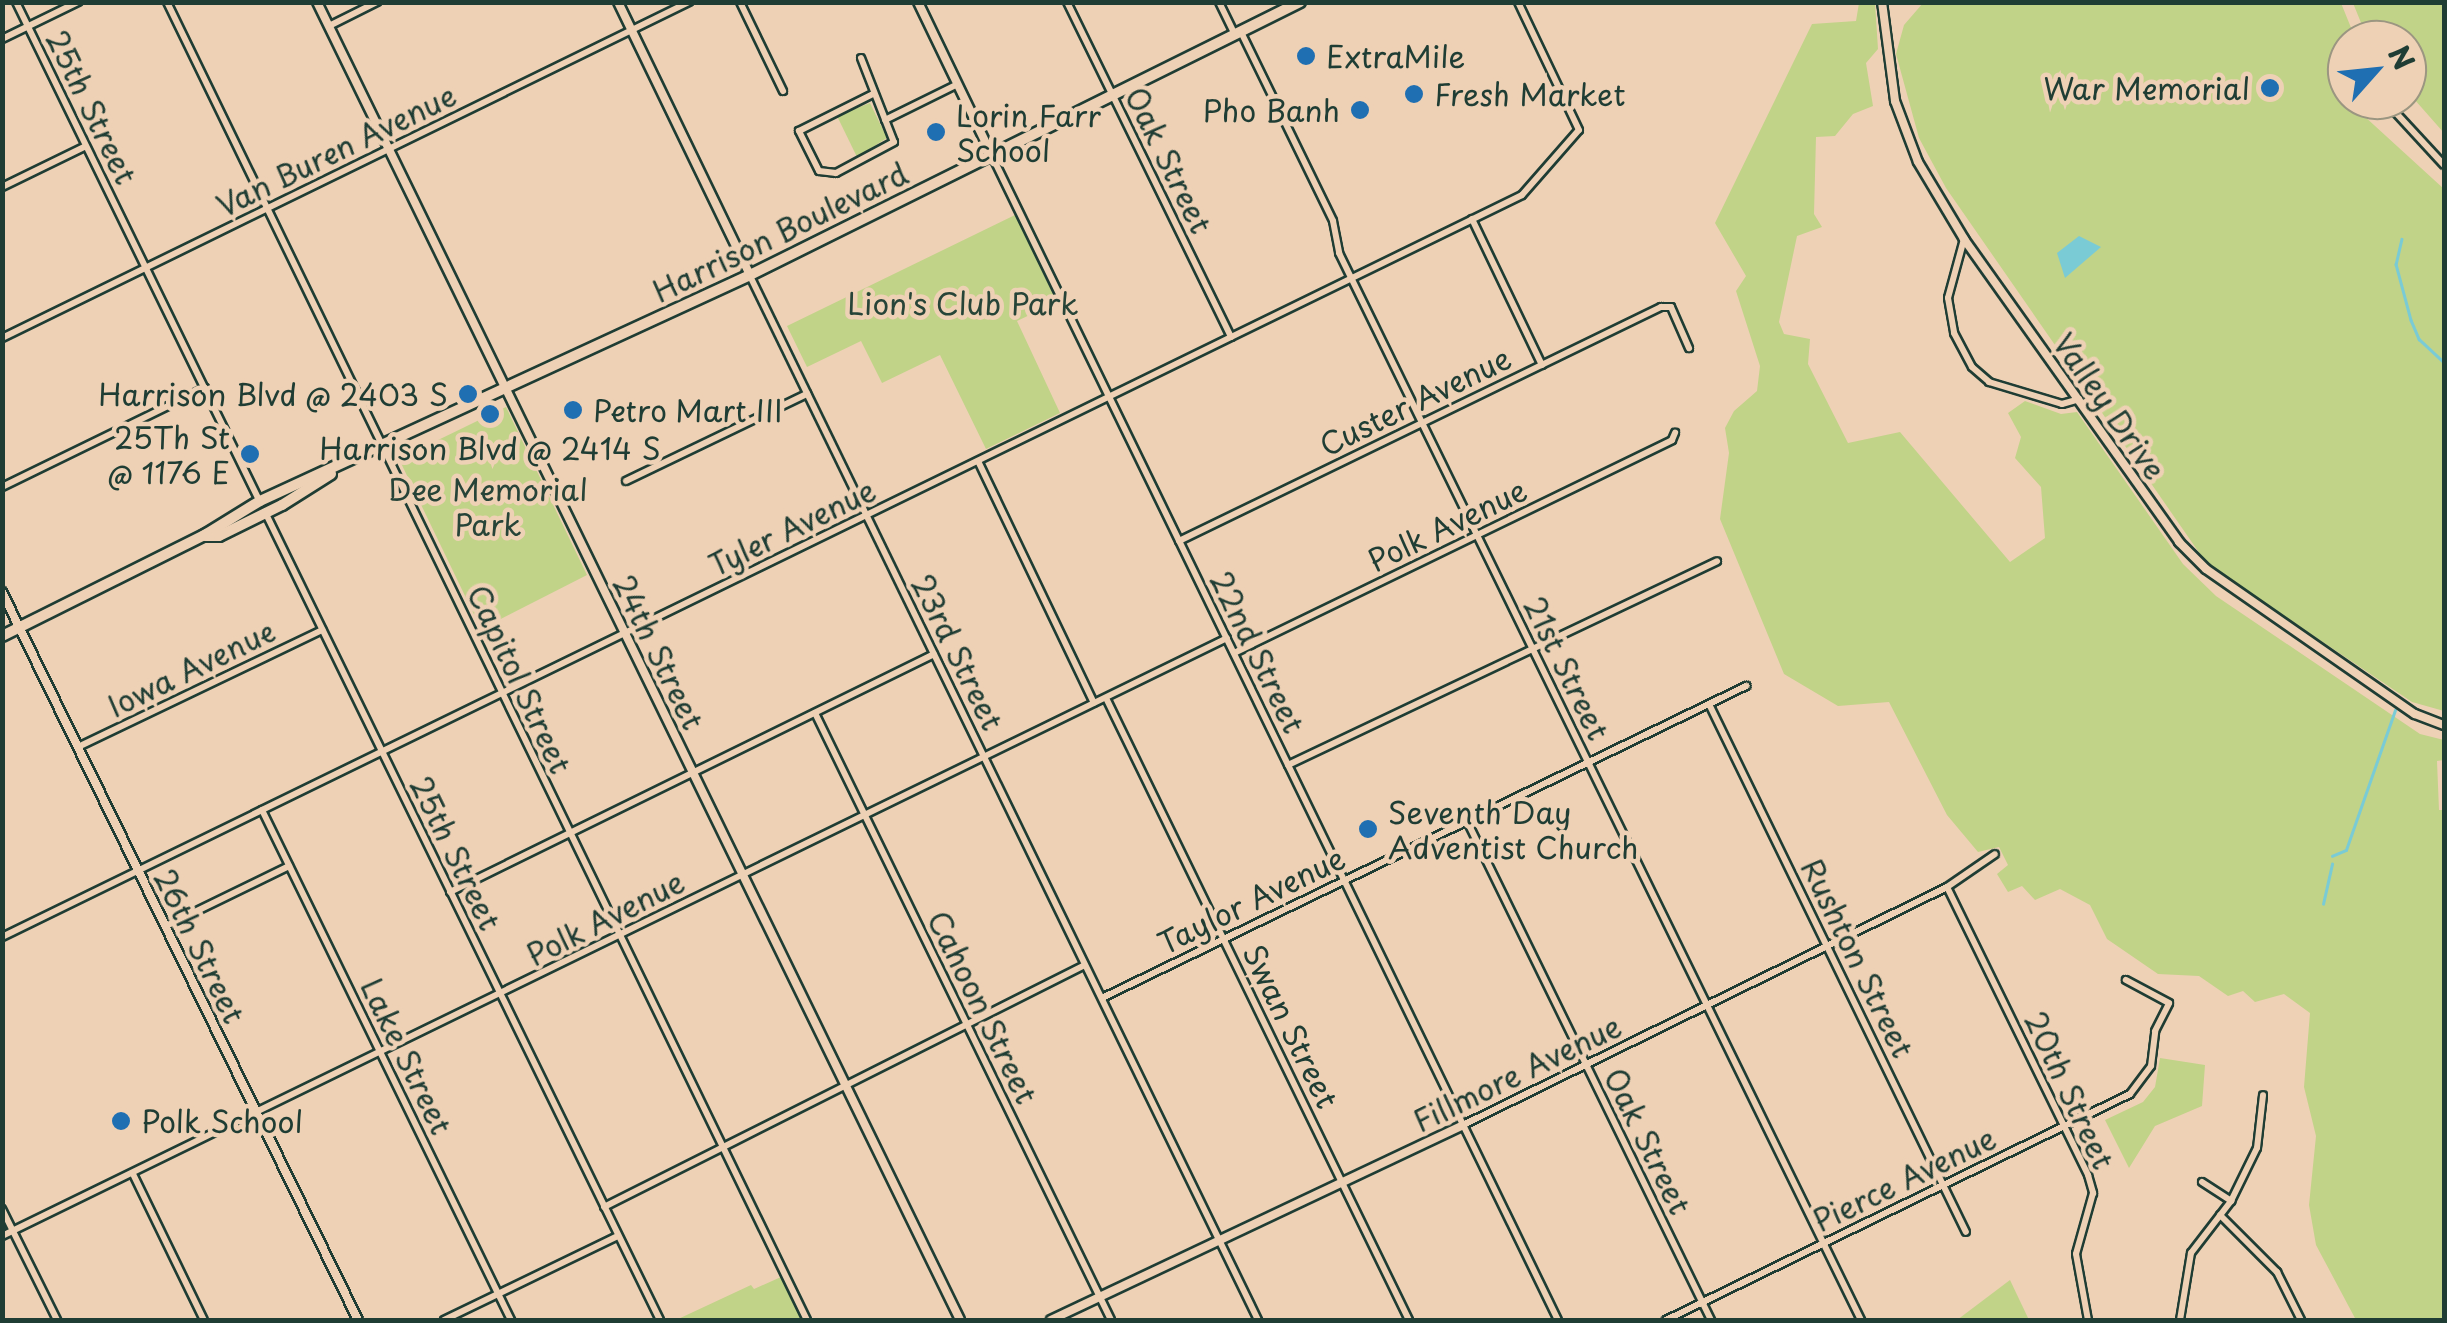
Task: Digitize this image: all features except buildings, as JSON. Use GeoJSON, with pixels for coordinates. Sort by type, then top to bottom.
{"type":"FeatureCollection","features":[{"type":"Feature","properties":{"kind":"main road","name":"Harrison Boulevard"},"geometry":{"type":"LineString","coordinates":[[203,536],[260,502],[332,473],[750,275],[1300,2]]}},
{"type":"Feature","properties":{"kind":"main road"},"geometry":{"type":"LineString","coordinates":[[2,636],[203,536],[218,536],[265,513],[271,503],[332,473]]}},
{"type":"Feature","properties":{"kind":"street","name":"25th Street"},"geometry":{"type":"LineString","coordinates":[[16,2],[260,502]]}},
{"type":"Feature","properties":{"kind":"street"},"geometry":{"type":"LineString","coordinates":[[2,39],[78,2]]}},
{"type":"Feature","properties":{"kind":"street","name":"Capitol Street"},"geometry":{"type":"LineString","coordinates":[[167,2],[807,1320]]}},
{"type":"Feature","properties":{"kind":"street","name":"24th Street"},"geometry":{"type":"LineString","coordinates":[[317,2],[960,1320]]}},
{"type":"Feature","properties":{"kind":"street"},"geometry":{"type":"LineString","coordinates":[[328,26],[377,2]]}},
{"type":"Feature","properties":{"kind":"street","name":"23rd Street"},"geometry":{"type":"LineString","coordinates":[[618,2],[1258,1320]]}},
{"type":"Feature","properties":{"kind":"street","name":"Van Buren Avenue"},"geometry":{"type":"LineString","coordinates":[[2,338],[690,2]]}},
{"type":"Feature","properties":{"kind":"street"},"geometry":{"type":"LineString","coordinates":[[740,2],[784,91]]}},
{"type":"Feature","properties":{"kind":"street","name":"22nd Street"},"geometry":{"type":"LineString","coordinates":[[918,2],[1558,1320]]}},
{"type":"Feature","properties":{"kind":"street","name":"Oak Street"},"geometry":{"type":"LineString","coordinates":[[1068,2],[1230,337]]}},
{"type":"Feature","properties":{"kind":"street","name":"21st Street"},"geometry":{"type":"LineString","coordinates":[[1219,2],[1333,221],[1351,278],[1861,1320]]}},
{"type":"Feature","properties":{"kind":"street","name":"Tyler Avenue"},"geometry":{"type":"LineString","coordinates":[[2,937],[1472,220],[1538,184],[1579,130],[1518,2]]}},
{"type":"Feature","properties":{"kind":"street","name":"Valley Drive"},"geometry":{"type":"LineString","coordinates":[[1882,2],[1895,101],[1918,162],[1964,240],[2179,542],[2206,569],[2415,714],[2444,725]]}},
{"type":"Feature","properties":{"kind":"street"},"geometry":{"type":"LineString","coordinates":[[861,58],[892,145],[836,173],[815,166],[799,138],[806,125],[873,94]]}},
{"type":"Feature","properties":{"kind":"street"},"geometry":{"type":"LineString","coordinates":[[886,120],[958,84]]}},
{"type":"Feature","properties":{"kind":"street"},"geometry":{"type":"LineString","coordinates":[[2402,120],[2444,166]]}},
{"type":"Feature","properties":{"kind":"street"},"geometry":{"type":"LineString","coordinates":[[2,187],[86,146]]}},
{"type":"Feature","properties":{"kind":"street"},"geometry":{"type":"LineString","coordinates":[[1472,220],[1542,365]]}},
{"type":"Feature","properties":{"kind":"street"},"geometry":{"type":"LineString","coordinates":[[1964,240],[1954,257],[1948,298],[1954,333],[1972,367],[1989,382],[2062,404],[2078,399]]}},
{"type":"Feature","properties":{"kind":"street","name":"Custer Avenue"},"geometry":{"type":"LineString","coordinates":[[1179,540],[1671,307],[1689,348]]}},
{"type":"Feature","properties":{"kind":"street"},"geometry":{"type":"LineString","coordinates":[[2,487],[204,388]]}},
{"type":"Feature","properties":{"kind":"street"},"geometry":{"type":"LineString","coordinates":[[626,482],[808,394]]}},
{"type":"Feature","properties":{"kind":"street","name":"Polk Avenue"},"geometry":{"type":"LineString","coordinates":[[1234,653],[1675,434]]}},
{"type":"Feature","properties":{"kind":"street"},"geometry":{"type":"LineString","coordinates":[[978,461],[1094,703]]}},
{"type":"Feature","properties":{"kind":"street","name":"25th Street"},"geometry":{"type":"LineString","coordinates":[[265,513],[660,1320]]}},
{"type":"Feature","properties":{"kind":"street"},"geometry":{"type":"LineString","coordinates":[[1288,766],[1717,561]]}},
{"type":"Feature","properties":{"kind":"street","name":"26th Street"},"geometry":{"type":"LineString","coordinates":[[2,592],[358,1320]]}},
{"type":"Feature","properties":{"kind":"street","name":"Iowa Avenue"},"geometry":{"type":"LineString","coordinates":[[78,748],[322,630]]}},
{"type":"Feature","properties":{"kind":"street","name":"Polk Avenue"},"geometry":{"type":"LineString","coordinates":[[2,1236],[501,996],[620,933],[1226,638]]}},
{"type":"Feature","properties":{"kind":"street"},"geometry":{"type":"LineString","coordinates":[[450,892],[934,654]]}},
{"type":"Feature","properties":{"kind":"street","name":"Taylor Avenue"},"geometry":{"type":"LineString","coordinates":[[1102,998],[1586,760],[1746,686]]}},
{"type":"Feature","properties":{"kind":"street","name":"Swan Street"},"geometry":{"type":"LineString","coordinates":[[1106,698],[1409,1320]]}},
{"type":"Feature","properties":{"kind":"street","name":"Rushton Street"},"geometry":{"type":"LineString","coordinates":[[1709,704],[1966,1232]]}},
{"type":"Feature","properties":{"kind":"street","name":"Cahoon Street"},"geometry":{"type":"LineString","coordinates":[[815,712],[1111,1320]]}},
{"type":"Feature","properties":{"kind":"street","name":"Lake Street"},"geometry":{"type":"LineString","coordinates":[[262,810],[511,1320]]}},
{"type":"Feature","properties":{"kind":"street","name":"Oak Street"},"geometry":{"type":"LineString","coordinates":[[1466,819],[1711,1320]]}},
{"type":"Feature","properties":{"kind":"street","name":"Fillmore Avenue"},"geometry":{"type":"LineString","coordinates":[[1051,1320],[1828,948],[1947,888],[1995,854]]}},
{"type":"Feature","properties":{"kind":"street"},"geometry":{"type":"LineString","coordinates":[[166,926],[289,866]]}},
{"type":"Feature","properties":{"kind":"street","name":"20th Street"},"geometry":{"type":"LineString","coordinates":[[1947,888],[2093,1193],[2076,1254],[2088,1320]]}},
{"type":"Feature","properties":{"kind":"street"},"geometry":{"type":"LineString","coordinates":[[604,1207],[1085,964]]}},
{"type":"Feature","properties":{"kind":"street","name":"Pierce Avenue"},"geometry":{"type":"LineString","coordinates":[[1666,1320],[2130,1094],[2151,1066],[2155,1031],[2170,1003],[2126,980]]}},
{"type":"Feature","properties":{"kind":"street"},"geometry":{"type":"LineString","coordinates":[[2180,1320],[2191,1253],[2231,1201],[2258,1148],[2263,1094]]}},
{"type":"Feature","properties":{"kind":"street"},"geometry":{"type":"LineString","coordinates":[[133,1174],[204,1320]]}},
{"type":"Feature","properties":{"kind":"street"},"geometry":{"type":"LineString","coordinates":[[2202,1182],[2231,1201]]}},
{"type":"Feature","properties":{"kind":"street"},"geometry":{"type":"LineString","coordinates":[[2,1210],[57,1320]]}},
{"type":"Feature","properties":{"kind":"street"},"geometry":{"type":"LineString","coordinates":[[2220,1215],[2278,1272],[2301,1320]]}},
{"type":"Feature","properties":{"kind":"street"},"geometry":{"type":"LineString","coordinates":[[444,1320],[618,1236]]}},
{"type":"Feature","properties":{"kind":"green space"},"geometry":{"type":"Polygon","coordinates":[[[1859,3],[1875,3],[1878,49],[1866,63],[1873,106],[1853,114],[1835,136],[1816,137],[1814,214],[1822,227],[1797,236],[1779,322],[1784,334],[1810,339],[1808,364],[1848,443],[1900,432],[2010,562],[2045,538],[2041,487],[2015,458],[2021,437],[2008,413],[2025,401],[2061,414],[2077,412],[2183,564],[2216,596],[2420,734],[2444,740],[2444,760],[2437,761],[2439,810],[2444,810],[2444,1320],[2356,1320],[2316,1245],[2309,1205],[2316,1136],[2304,1087],[2310,1013],[2284,994],[2255,1002],[2243,991],[2228,996],[2199,976],[2158,974],[2107,939],[2090,905],[2060,889],[2035,900],[2022,886],[2008,892],[1997,874],[2008,865],[1999,847],[1978,852],[1947,815],[1889,702],[1838,706],[1784,674],[1720,519],[1729,453],[1725,428],[1734,411],[1757,391],[1760,366],[1736,291],[1746,276],[1715,223],[1812,24],[1856,21],[1859,3]]]}},
{"type":"Feature","properties":{"kind":"green space"},"geometry":{"type":"Polygon","coordinates":[[[1923,3],[2341,3],[2348,20],[2327,20],[2327,120],[2368,120],[2444,189],[2444,711],[2412,702],[2207,564],[1946,188],[1919,138],[1896,54],[1904,25],[1923,3]]]}},
{"type":"Feature","properties":{"kind":"green space"},"geometry":{"type":"Polygon","coordinates":[[[2353,3],[2444,3],[2444,133],[2427,114],[2427,20],[2360,20],[2353,3]]]}},
{"type":"Feature","properties":{"kind":"green space"},"geometry":{"type":"Polygon","coordinates":[[[870,103],[887,138],[857,157],[837,116],[870,103]]]}},
{"type":"Feature","properties":{"kind":"green space","name":"Lion's Club Park"},"geometry":{"type":"Polygon","coordinates":[[[1015,215],[1057,302],[1017,321],[1060,413],[986,449],[940,355],[882,383],[861,341],[807,367],[787,326],[1015,215]]]}},
{"type":"Feature","properties":{"kind":"green space","name":"Dee Memorial Park"},"geometry":{"type":"Polygon","coordinates":[[[506,407],[587,575],[481,629],[399,459],[506,407]]]}},
{"type":"Feature","properties":{"kind":"green space"},"geometry":{"type":"Polygon","coordinates":[[[2160,1058],[2205,1065],[2202,1106],[2155,1126],[2129,1168],[2105,1120],[2143,1102],[2155,1087],[2160,1058]]]}},
{"type":"Feature","properties":{"kind":"green space"},"geometry":{"type":"Polygon","coordinates":[[[781,1277],[802,1320],[676,1320],[751,1285],[754,1289],[781,1277]]]}},
{"type":"Feature","properties":{"kind":"green space"},"geometry":{"type":"Polygon","coordinates":[[[2010,1280],[2029,1320],[1957,1320],[2010,1280]]]}},
{"type":"Feature","properties":{"kind":"water"},"geometry":{"type":"Polygon","coordinates":[[[2079,236],[2101,247],[2065,278],[2057,253],[2079,236]]]}},
{"type":"Feature","properties":{"kind":"waterway"},"geometry":{"type":"LineString","coordinates":[[2402,239],[2396,264],[2411,320],[2419,339],[2444,362]]}},
{"type":"Feature","properties":{"kind":"waterway"},"geometry":{"type":"LineString","coordinates":[[2332,856],[2346,850],[2395,710]]}},
{"type":"Feature","properties":{"kind":"waterway"},"geometry":{"type":"LineString","coordinates":[[2323,904],[2332,864]]}},
{"type":"Feature","properties":{"kind":"place","name":"ExtraMile"},"geometry":{"type":"Point","coordinates":[1306,56]}},
{"type":"Feature","properties":{"kind":"place","name":"War Memorial"},"geometry":{"type":"Point","coordinates":[2270,88]}},
{"type":"Feature","properties":{"kind":"place","name":"Fresh Market"},"geometry":{"type":"Point","coordinates":[1414,94]}},
{"type":"Feature","properties":{"kind":"place","name":"Pho Banh"},"geometry":{"type":"Point","coordinates":[1360,110]}},
{"type":"Feature","properties":{"kind":"place","name":"Lorin Farr School"},"geometry":{"type":"Point","coordinates":[936,132]}},
{"type":"Feature","properties":{"kind":"place","name":"Harrison Blvd @ 2403 S"},"geometry":{"type":"Point","coordinates":[468,394]}},
{"type":"Feature","properties":{"kind":"place","name":"Petro Mart III"},"geometry":{"type":"Point","coordinates":[573,410]}},
{"type":"Feature","properties":{"kind":"place","name":"Harrison Blvd @ 2414 S"},"geometry":{"type":"Point","coordinates":[490,414]}},
{"type":"Feature","properties":{"kind":"place","name":"25Th St @ 1176 E"},"geometry":{"type":"Point","coordinates":[250,454]}},
{"type":"Feature","properties":{"kind":"place","name":"Seventh Day Adventist Church"},"geometry":{"type":"Point","coordinates":[1368,829]}},
{"type":"Feature","properties":{"kind":"place","name":"Polk School"},"geometry":{"type":"Point","coordinates":[121,1121]}}]}
